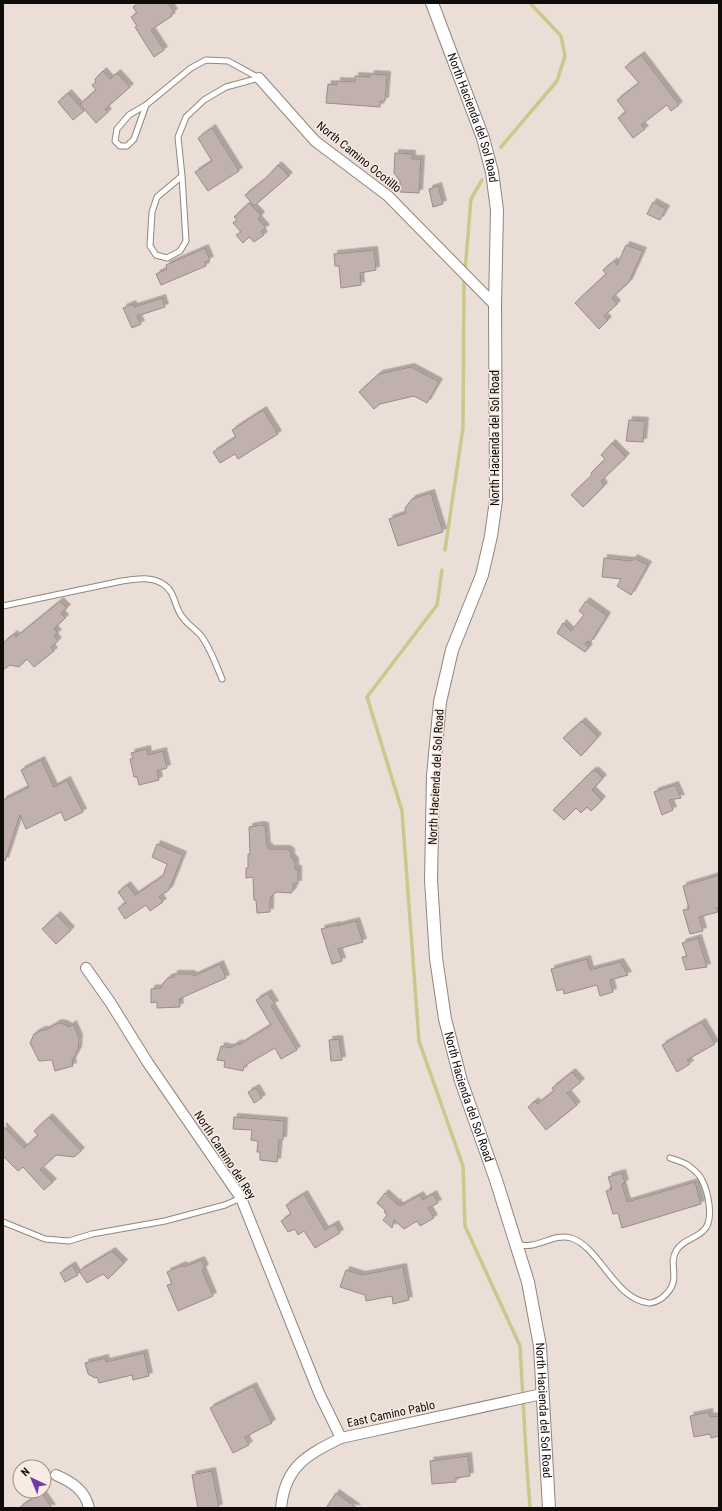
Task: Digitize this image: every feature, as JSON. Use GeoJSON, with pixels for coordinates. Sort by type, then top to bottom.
{"type":"FeatureCollection","features":[{"type":"Feature","properties":{"kind":"street","name":"North Hacienda del Sol Road"},"geometry":{"type":"LineString","coordinates":[[432,3],[483,138],[492,172],[497,210],[496,500],[491,536],[482,575],[452,650],[440,702],[433,776],[431,886],[436,958],[444,1019],[461,1082],[488,1156],[528,1282],[540,1346],[550,1508]]}},
{"type":"Feature","properties":{"kind":"street","name":"North Camino Ocotillo"},"geometry":{"type":"LineString","coordinates":[[259,78],[315,141],[388,196],[496,305]]}},
{"type":"Feature","properties":{"kind":"street","name":"North Camino del Rey"},"geometry":{"type":"LineString","coordinates":[[86,968],[110,1002],[148,1063],[241,1198],[319,1393],[341,1438]]}},
{"type":"Feature","properties":{"kind":"street","name":"East Camino Pablo"},"geometry":{"type":"LineString","coordinates":[[281,1508],[289,1478],[302,1460],[316,1450],[341,1438],[542,1394]]}},
{"type":"Feature","properties":{"kind":"street"},"geometry":{"type":"LineString","coordinates":[[56,1474],[70,1481],[81,1490],[89,1508]]}},
{"type":"Feature","properties":{"kind":"lane"},"geometry":{"type":"LineString","coordinates":[[146,106],[134,139],[127,146],[120,146],[115,140],[117,129],[129,115],[146,106],[191,68],[206,60],[228,61],[259,78]]}},
{"type":"Feature","properties":{"kind":"lane"},"geometry":{"type":"LineString","coordinates":[[182,176],[157,197],[152,212],[150,246],[156,255],[167,258],[180,251],[186,241],[182,176],[178,137],[186,117],[204,100],[226,87],[259,78]]}},
{"type":"Feature","properties":{"kind":"lane"},"geometry":{"type":"LineString","coordinates":[[3,606],[122,581],[142,578],[154,579],[165,584],[171,591],[180,614],[201,637],[210,651],[222,679]]}},
{"type":"Feature","properties":{"kind":"lane"},"geometry":{"type":"LineString","coordinates":[[517,1245],[532,1245],[556,1237],[569,1238],[582,1243],[614,1280],[632,1297],[649,1303],[659,1300],[669,1292],[675,1278],[673,1265],[676,1251],[682,1244],[704,1231],[710,1219],[708,1200],[702,1179],[689,1165],[670,1158]]}},
{"type":"Feature","properties":{"kind":"lane"},"geometry":{"type":"LineString","coordinates":[[3,1222],[45,1239],[69,1241],[92,1234],[165,1221],[225,1205],[241,1198]]}},
{"type":"Feature","properties":{"kind":"building"},"geometry":{"type":"Polygon","coordinates":[[[138,3],[168,3],[174,12],[171,14],[172,16],[151,30],[164,50],[154,57],[135,27],[137,26],[131,17],[137,13],[133,7],[138,3]]]}},
{"type":"Feature","properties":{"kind":"building"},"geometry":{"type":"Polygon","coordinates":[[[641,55],[679,105],[671,111],[667,105],[641,125],[645,129],[633,138],[618,118],[626,112],[617,100],[639,83],[625,67],[641,55]]]}},
{"type":"Feature","properties":{"kind":"building"},"geometry":{"type":"Polygon","coordinates":[[[103,71],[110,79],[117,73],[130,87],[105,109],[108,112],[96,123],[80,104],[96,90],[92,85],[96,82],[95,79],[103,71]]]}},
{"type":"Feature","properties":{"kind":"building"},"geometry":{"type":"Polygon","coordinates":[[[371,74],[387,75],[385,101],[380,101],[380,107],[326,103],[328,84],[337,85],[337,81],[355,82],[355,76],[370,77],[371,74]]]}},
{"type":"Feature","properties":{"kind":"building"},"geometry":{"type":"Polygon","coordinates":[[[68,93],[84,111],[73,120],[58,102],[68,93]]]}},
{"type":"Feature","properties":{"kind":"building"},"geometry":{"type":"Polygon","coordinates":[[[212,128],[239,171],[208,191],[195,172],[212,161],[198,138],[212,128]]]}},
{"type":"Feature","properties":{"kind":"building"},"geometry":{"type":"Polygon","coordinates":[[[395,153],[412,154],[412,159],[421,159],[419,193],[400,192],[400,181],[394,173],[395,153]]]}},
{"type":"Feature","properties":{"kind":"building"},"geometry":{"type":"Polygon","coordinates":[[[278,165],[289,176],[254,206],[245,195],[265,179],[278,165]]]}},
{"type":"Feature","properties":{"kind":"building"},"geometry":{"type":"Polygon","coordinates":[[[438,186],[443,204],[433,207],[429,189],[438,186]]]}},
{"type":"Feature","properties":{"kind":"building"},"geometry":{"type":"Polygon","coordinates":[[[653,202],[666,209],[660,220],[647,214],[653,202]]]}},
{"type":"Feature","properties":{"kind":"building"},"geometry":{"type":"Polygon","coordinates":[[[249,203],[261,215],[258,219],[266,228],[261,231],[264,235],[254,242],[249,237],[243,243],[236,235],[241,232],[233,223],[237,219],[234,217],[249,203]]]}},
{"type":"Feature","properties":{"kind":"building"},"geometry":{"type":"Polygon","coordinates":[[[626,245],[643,251],[629,282],[612,298],[617,304],[604,316],[608,320],[599,329],[575,303],[606,274],[603,270],[614,261],[617,265],[626,245]]]}},
{"type":"Feature","properties":{"kind":"building"},"geometry":{"type":"Polygon","coordinates":[[[205,248],[210,260],[205,262],[206,266],[161,285],[156,274],[167,269],[166,265],[205,248]]]}},
{"type":"Feature","properties":{"kind":"building"},"geometry":{"type":"Polygon","coordinates":[[[374,250],[376,270],[360,273],[361,285],[341,288],[339,266],[335,266],[334,254],[374,250]]]}},
{"type":"Feature","properties":{"kind":"building"},"geometry":{"type":"Polygon","coordinates":[[[162,298],[165,307],[137,316],[141,324],[132,328],[123,308],[132,304],[134,307],[162,298]]]}},
{"type":"Feature","properties":{"kind":"building"},"geometry":{"type":"Polygon","coordinates":[[[411,367],[439,382],[427,403],[414,396],[380,404],[374,409],[359,392],[379,374],[411,367]]]}},
{"type":"Feature","properties":{"kind":"building"},"geometry":{"type":"Polygon","coordinates":[[[263,410],[278,434],[238,459],[235,454],[220,463],[213,452],[236,437],[232,430],[263,410]]]}},
{"type":"Feature","properties":{"kind":"building"},"geometry":{"type":"Polygon","coordinates":[[[629,420],[645,421],[643,442],[626,441],[629,420]]]}},
{"type":"Feature","properties":{"kind":"building"},"geometry":{"type":"Polygon","coordinates":[[[612,443],[626,457],[601,481],[604,486],[583,507],[571,495],[592,475],[591,473],[605,459],[601,455],[612,443]]]}},
{"type":"Feature","properties":{"kind":"building"},"geometry":{"type":"Polygon","coordinates":[[[431,493],[443,532],[398,546],[389,519],[406,513],[405,508],[412,499],[431,493]]]}},
{"type":"Feature","properties":{"kind":"building"},"geometry":{"type":"Polygon","coordinates":[[[604,558],[632,561],[634,558],[648,565],[631,595],[617,586],[621,579],[602,577],[604,558]]]}},
{"type":"Feature","properties":{"kind":"building"},"geometry":{"type":"Polygon","coordinates":[[[60,601],[67,608],[61,613],[65,618],[54,629],[58,633],[54,636],[58,641],[51,647],[54,651],[34,667],[27,659],[19,667],[10,665],[3,670],[3,643],[14,634],[16,637],[60,601]]]}},
{"type":"Feature","properties":{"kind":"building"},"geometry":{"type":"Polygon","coordinates":[[[586,601],[607,616],[590,643],[588,641],[585,644],[589,647],[585,652],[557,633],[563,623],[571,631],[584,615],[579,611],[586,601]]]}},
{"type":"Feature","properties":{"kind":"building"},"geometry":{"type":"Polygon","coordinates":[[[582,721],[598,737],[581,756],[563,738],[582,721]]]}},
{"type":"Feature","properties":{"kind":"building"},"geometry":{"type":"Polygon","coordinates":[[[147,749],[148,755],[163,751],[167,768],[157,771],[159,780],[139,785],[137,777],[134,777],[130,759],[133,758],[131,753],[147,749]]]}},
{"type":"Feature","properties":{"kind":"building"},"geometry":{"type":"Polygon","coordinates":[[[41,760],[54,787],[67,780],[83,812],[65,821],[61,812],[26,829],[20,815],[5,861],[3,860],[3,800],[29,787],[21,770],[41,760]]]}},
{"type":"Feature","properties":{"kind":"building"},"geometry":{"type":"Polygon","coordinates":[[[592,771],[596,771],[603,778],[592,790],[602,800],[591,811],[587,807],[581,813],[576,808],[564,820],[553,810],[592,771]]]}},
{"type":"Feature","properties":{"kind":"building"},"geometry":{"type":"Polygon","coordinates":[[[675,785],[681,798],[669,800],[673,810],[662,815],[654,792],[675,785]]]}},
{"type":"Feature","properties":{"kind":"building"},"geometry":{"type":"Polygon","coordinates":[[[260,825],[265,826],[267,847],[269,847],[269,849],[287,849],[291,852],[291,857],[295,861],[295,869],[298,869],[298,884],[293,884],[293,891],[291,893],[276,892],[270,898],[270,912],[257,913],[256,900],[254,900],[253,877],[246,878],[246,868],[248,868],[248,854],[250,854],[249,827],[260,825]]]}},
{"type":"Feature","properties":{"kind":"building"},"geometry":{"type":"Polygon","coordinates":[[[157,844],[183,855],[169,890],[159,897],[163,902],[150,911],[146,905],[125,919],[118,908],[126,903],[118,892],[127,885],[135,895],[163,876],[167,864],[152,857],[157,844]]]}},
{"type":"Feature","properties":{"kind":"building"},"geometry":{"type":"Polygon","coordinates":[[[719,875],[719,907],[716,908],[718,912],[699,917],[703,931],[690,934],[683,910],[689,909],[683,886],[719,875]]]}},
{"type":"Feature","properties":{"kind":"building"},"geometry":{"type":"Polygon","coordinates":[[[57,915],[71,930],[56,944],[42,929],[57,915]]]}},
{"type":"Feature","properties":{"kind":"building"},"geometry":{"type":"Polygon","coordinates":[[[356,921],[363,942],[338,949],[342,961],[332,964],[321,929],[356,921]]]}},
{"type":"Feature","properties":{"kind":"building"},"geometry":{"type":"Polygon","coordinates":[[[698,938],[707,967],[686,970],[682,957],[687,956],[682,943],[698,938]]]}},
{"type":"Feature","properties":{"kind":"building"},"geometry":{"type":"Polygon","coordinates":[[[587,959],[590,970],[620,962],[628,975],[610,980],[613,992],[600,996],[597,985],[564,994],[563,989],[557,991],[551,969],[587,959]]]}},
{"type":"Feature","properties":{"kind":"building"},"geometry":{"type":"Polygon","coordinates":[[[220,964],[226,978],[179,999],[180,1007],[157,1008],[157,1002],[151,1003],[151,989],[161,988],[168,978],[174,977],[174,974],[191,974],[194,976],[220,964]]]}},
{"type":"Feature","properties":{"kind":"building"},"geometry":{"type":"Polygon","coordinates":[[[268,993],[275,1004],[271,1006],[297,1050],[281,1059],[275,1048],[244,1066],[243,1071],[224,1067],[225,1061],[217,1060],[221,1046],[230,1048],[239,1043],[239,1045],[271,1025],[256,1000],[268,993]]]}},
{"type":"Feature","properties":{"kind":"building"},"geometry":{"type":"Polygon","coordinates":[[[702,1022],[715,1044],[687,1060],[690,1064],[677,1072],[662,1045],[702,1022]]]}},
{"type":"Feature","properties":{"kind":"building"},"geometry":{"type":"Polygon","coordinates":[[[58,1023],[69,1027],[73,1024],[79,1038],[78,1050],[72,1061],[73,1066],[55,1071],[52,1060],[39,1061],[30,1043],[34,1034],[42,1030],[46,1030],[58,1023]]]}},
{"type":"Feature","properties":{"kind":"building"},"geometry":{"type":"Polygon","coordinates":[[[339,1039],[342,1060],[331,1061],[329,1040],[339,1039]]]}},
{"type":"Feature","properties":{"kind":"building"},"geometry":{"type":"Polygon","coordinates":[[[572,1072],[581,1082],[567,1093],[577,1105],[546,1130],[528,1107],[535,1101],[537,1104],[554,1091],[552,1088],[572,1072]]]}},
{"type":"Feature","properties":{"kind":"building"},"geometry":{"type":"Polygon","coordinates":[[[256,1088],[262,1098],[254,1103],[248,1092],[256,1088]]]}},
{"type":"Feature","properties":{"kind":"building"},"geometry":{"type":"Polygon","coordinates":[[[49,1117],[81,1151],[74,1157],[56,1155],[40,1170],[53,1182],[44,1190],[23,1167],[18,1171],[3,1156],[3,1126],[24,1148],[38,1135],[34,1131],[49,1117]]]}},
{"type":"Feature","properties":{"kind":"building"},"geometry":{"type":"Polygon","coordinates":[[[234,1117],[284,1121],[283,1140],[279,1140],[277,1162],[260,1160],[260,1152],[257,1152],[258,1141],[251,1140],[252,1130],[233,1129],[234,1117]]]}},
{"type":"Feature","properties":{"kind":"building"},"geometry":{"type":"Polygon","coordinates":[[[622,1173],[625,1183],[622,1184],[627,1202],[695,1182],[701,1204],[622,1228],[618,1213],[613,1214],[606,1191],[612,1189],[608,1177],[622,1173]]]}},
{"type":"Feature","properties":{"kind":"building"},"geometry":{"type":"Polygon","coordinates":[[[385,1193],[400,1206],[420,1195],[423,1200],[433,1194],[438,1203],[428,1208],[434,1218],[420,1226],[417,1221],[404,1229],[394,1220],[392,1228],[383,1220],[387,1215],[384,1212],[386,1211],[377,1203],[385,1193]]]}},
{"type":"Feature","properties":{"kind":"building"},"geometry":{"type":"Polygon","coordinates":[[[304,1194],[325,1230],[335,1224],[340,1233],[315,1248],[304,1231],[298,1235],[295,1229],[288,1232],[281,1221],[291,1214],[286,1205],[304,1194]]]}},
{"type":"Feature","properties":{"kind":"building"},"geometry":{"type":"Polygon","coordinates":[[[112,1251],[124,1263],[108,1279],[103,1274],[87,1283],[79,1271],[112,1251]]]}},
{"type":"Feature","properties":{"kind":"building"},"geometry":{"type":"Polygon","coordinates":[[[201,1260],[205,1268],[202,1270],[213,1296],[178,1311],[167,1285],[172,1284],[167,1272],[183,1265],[184,1267],[201,1260]]]}},
{"type":"Feature","properties":{"kind":"building"},"geometry":{"type":"Polygon","coordinates":[[[72,1265],[78,1275],[65,1282],[60,1273],[72,1265]]]}},
{"type":"Feature","properties":{"kind":"building"},"geometry":{"type":"Polygon","coordinates":[[[403,1267],[409,1300],[393,1304],[392,1296],[366,1301],[365,1295],[340,1287],[346,1270],[362,1275],[403,1267]]]}},
{"type":"Feature","properties":{"kind":"building"},"geometry":{"type":"Polygon","coordinates":[[[144,1353],[149,1376],[133,1380],[132,1375],[99,1383],[97,1377],[95,1378],[88,1374],[85,1363],[105,1358],[106,1362],[144,1353]]]}},
{"type":"Feature","properties":{"kind":"building"},"geometry":{"type":"Polygon","coordinates":[[[253,1386],[272,1423],[245,1437],[249,1445],[233,1453],[210,1408],[253,1386]]]}},
{"type":"Feature","properties":{"kind":"building"},"geometry":{"type":"Polygon","coordinates":[[[709,1412],[710,1417],[719,1416],[719,1436],[711,1438],[710,1434],[694,1437],[690,1416],[709,1412]]]}},
{"type":"Feature","properties":{"kind":"building"},"geometry":{"type":"Polygon","coordinates":[[[468,1456],[470,1476],[456,1478],[456,1482],[432,1484],[430,1461],[468,1456]]]}},
{"type":"Feature","properties":{"kind":"building"},"geometry":{"type":"Polygon","coordinates":[[[212,1471],[219,1508],[198,1508],[192,1475],[212,1471]]]}},
{"type":"Feature","properties":{"kind":"building"},"geometry":{"type":"Polygon","coordinates":[[[336,1493],[357,1508],[326,1508],[336,1493]]]}},
{"type":"Feature","properties":{"kind":"building"},"geometry":{"type":"Polygon","coordinates":[[[31,1499],[46,1499],[52,1508],[19,1508],[31,1499]]]}},
{"type":"Feature","properties":{"kind":"waterway"},"geometry":{"type":"LineString","coordinates":[[501,147],[557,81],[565,56],[561,36],[530,3]]}},
{"type":"Feature","properties":{"kind":"waterway"},"geometry":{"type":"LineString","coordinates":[[465,271],[471,199],[482,180]]}},
{"type":"Feature","properties":{"kind":"waterway"},"geometry":{"type":"LineString","coordinates":[[445,550],[463,428],[464,278]]}},
{"type":"Feature","properties":{"kind":"waterway"},"geometry":{"type":"LineString","coordinates":[[442,570],[437,605],[367,697],[402,811],[419,1041],[463,1166],[465,1226],[520,1346],[530,1508]]}}]}
